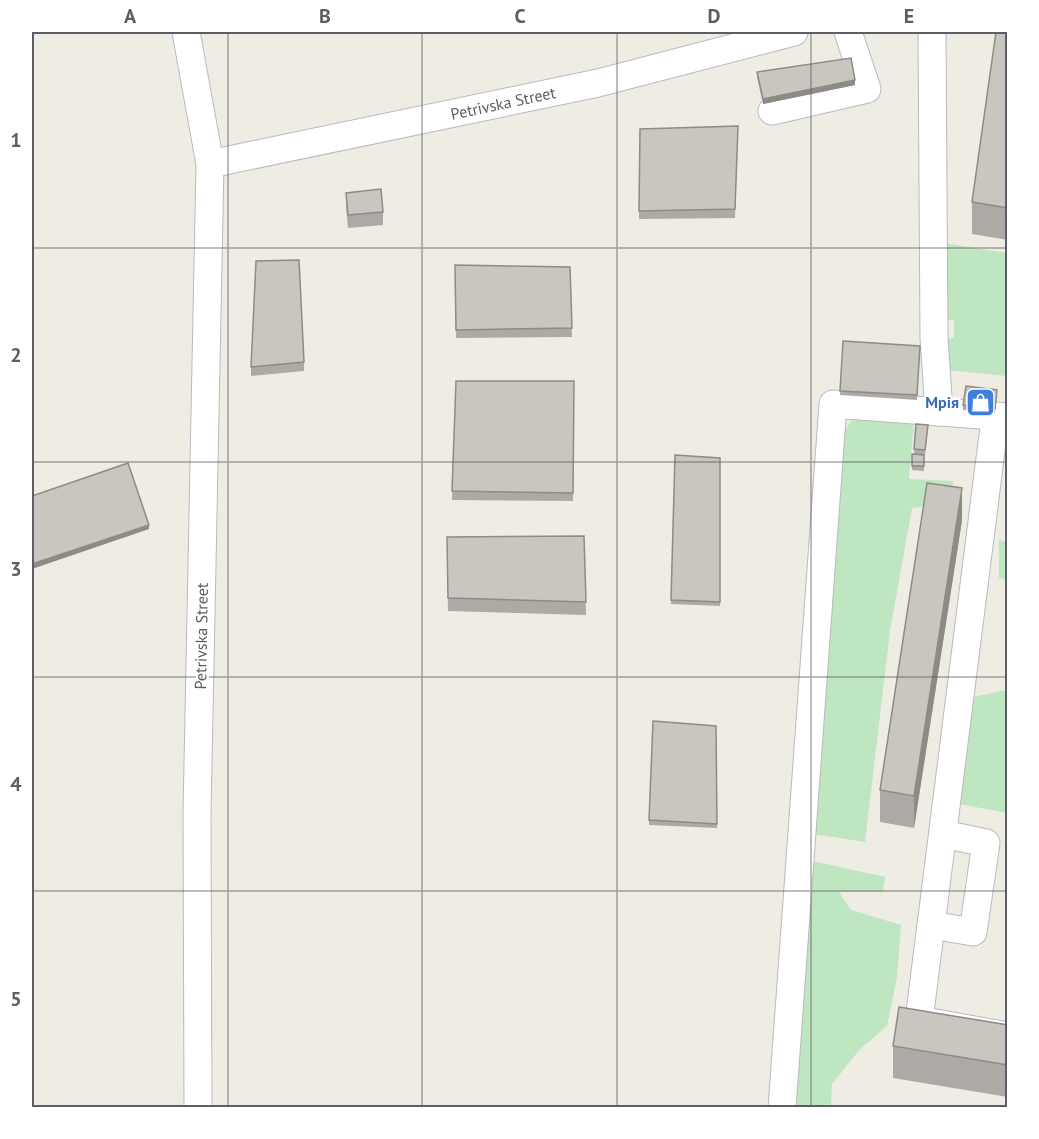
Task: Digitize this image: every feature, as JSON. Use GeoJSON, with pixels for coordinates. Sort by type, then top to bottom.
{"type":"FeatureCollection","features":[{"type":"Feature","properties":{"kind":"street","name":"Petrivska Street"},"geometry":{"type":"LineString","coordinates":[[186,32],[210,164],[197,814],[198,1107]]}},
{"type":"Feature","properties":{"kind":"street","name":"Petrivska Street"},"geometry":{"type":"LineString","coordinates":[[210,164],[598,83],[794,32]]}},
{"type":"Feature","properties":{"kind":"street"},"geometry":{"type":"LineString","coordinates":[[772,111],[867,89],[848,32]]}},
{"type":"Feature","properties":{"kind":"street"},"geometry":{"type":"LineString","coordinates":[[932,32],[934,328],[939,412]]}},
{"type":"Feature","properties":{"kind":"street"},"geometry":{"type":"LineString","coordinates":[[782,1107],[833,404],[1001,418],[942,834],[919,1020],[1008,1036]]}},
{"type":"Feature","properties":{"kind":"street"},"geometry":{"type":"LineString","coordinates":[[931,925],[974,932],[986,843],[942,834]]}},
{"type":"Feature","properties":{"kind":"green space"},"geometry":{"type":"Polygon","coordinates":[[[943,243],[1007,253],[1007,376],[947,370],[946,339],[954,338],[954,320],[946,320],[943,243]]]}},
{"type":"Feature","properties":{"kind":"green space"},"geometry":{"type":"Polygon","coordinates":[[[855,416],[914,421],[909,479],[953,481],[950,504],[912,508],[890,631],[865,842],[813,834],[839,438],[855,416]]]}},
{"type":"Feature","properties":{"kind":"green space"},"geometry":{"type":"Polygon","coordinates":[[[999,540],[1007,542],[1007,580],[999,578],[999,540]]]}},
{"type":"Feature","properties":{"kind":"green space"},"geometry":{"type":"Polygon","coordinates":[[[1007,690],[1007,813],[954,803],[973,697],[1007,690]]]}},
{"type":"Feature","properties":{"kind":"green space"},"geometry":{"type":"Polygon","coordinates":[[[808,860],[885,877],[883,892],[839,892],[851,910],[901,925],[897,977],[887,1026],[860,1049],[832,1084],[831,1107],[791,1108],[808,860]]]}},
{"type":"Feature","properties":{"kind":"building"},"geometry":{"type":"Polygon","coordinates":[[[996,32],[1008,32],[1008,208],[972,202],[996,32]]]}},
{"type":"Feature","properties":{"kind":"building"},"geometry":{"type":"Polygon","coordinates":[[[851,58],[855,80],[763,99],[757,72],[851,58]]]}},
{"type":"Feature","properties":{"kind":"building"},"geometry":{"type":"Polygon","coordinates":[[[738,126],[735,209],[639,211],[640,129],[738,126]]]}},
{"type":"Feature","properties":{"kind":"building"},"geometry":{"type":"Polygon","coordinates":[[[381,189],[383,212],[348,215],[346,193],[381,189]]]}},
{"type":"Feature","properties":{"kind":"building"},"geometry":{"type":"Polygon","coordinates":[[[299,260],[304,362],[251,367],[256,261],[299,260]]]}},
{"type":"Feature","properties":{"kind":"building"},"geometry":{"type":"Polygon","coordinates":[[[455,265],[570,267],[572,328],[456,330],[455,265]]]}},
{"type":"Feature","properties":{"kind":"building"},"geometry":{"type":"Polygon","coordinates":[[[843,341],[920,346],[917,395],[840,391],[843,341]]]}},
{"type":"Feature","properties":{"kind":"building"},"geometry":{"type":"Polygon","coordinates":[[[456,381],[574,381],[573,493],[452,491],[456,381]]]}},
{"type":"Feature","properties":{"kind":"building","name":"Мрія"},"geometry":{"type":"Polygon","coordinates":[[[966,386],[997,390],[995,409],[963,405],[966,386]]]}},
{"type":"Feature","properties":{"kind":"building"},"geometry":{"type":"Polygon","coordinates":[[[916,424],[928,425],[925,450],[914,449],[916,424]]]}},
{"type":"Feature","properties":{"kind":"building"},"geometry":{"type":"Polygon","coordinates":[[[912,454],[924,455],[924,466],[912,466],[912,454]]]}},
{"type":"Feature","properties":{"kind":"building"},"geometry":{"type":"Polygon","coordinates":[[[675,455],[720,458],[720,602],[671,600],[675,455]]]}},
{"type":"Feature","properties":{"kind":"building"},"geometry":{"type":"Polygon","coordinates":[[[128,463],[149,525],[32,564],[32,496],[128,463]]]}},
{"type":"Feature","properties":{"kind":"building"},"geometry":{"type":"Polygon","coordinates":[[[927,483],[962,488],[914,796],[880,790],[927,483]]]}},
{"type":"Feature","properties":{"kind":"building"},"geometry":{"type":"Polygon","coordinates":[[[584,536],[586,602],[448,598],[447,537],[584,536]]]}},
{"type":"Feature","properties":{"kind":"building"},"geometry":{"type":"Polygon","coordinates":[[[653,721],[716,726],[717,824],[649,820],[653,721]]]}},
{"type":"Feature","properties":{"kind":"building"},"geometry":{"type":"Polygon","coordinates":[[[899,1007],[1008,1025],[1008,1065],[893,1046],[899,1007]]]}},
{"type":"Feature","properties":{"kind":"place","name":"Мрія"},"geometry":{"type":"Point","coordinates":[980,402]}}]}
